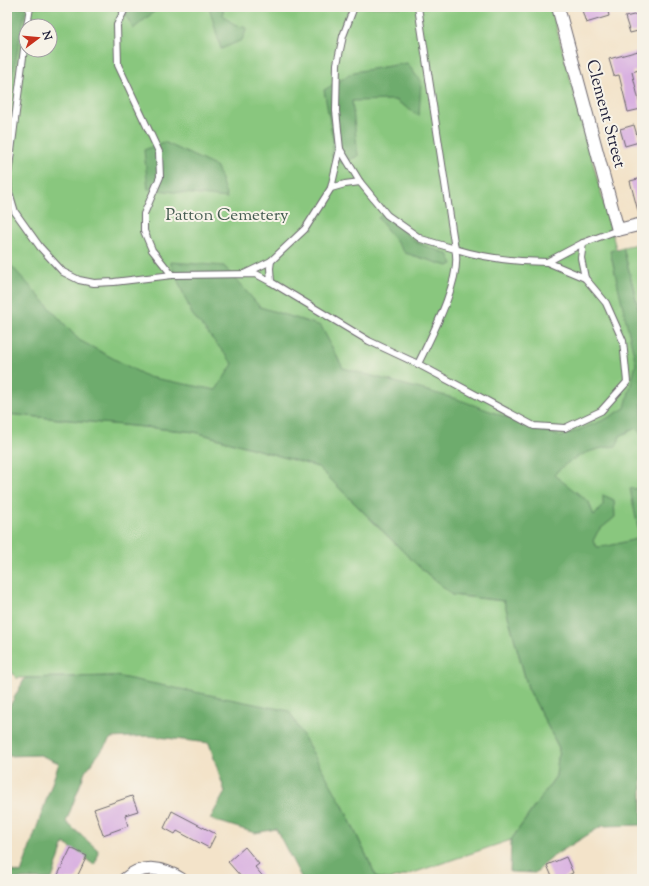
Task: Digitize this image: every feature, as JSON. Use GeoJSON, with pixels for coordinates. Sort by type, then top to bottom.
{"type":"FeatureCollection","features":[{"type":"Feature","properties":{"kind":"street","name":"Clement Street"},"geometry":{"type":"LineString","coordinates":[[558,7],[618,230]]}},
{"type":"Feature","properties":{"kind":"street"},"geometry":{"type":"LineString","coordinates":[[618,230],[642,224]]}},
{"type":"Feature","properties":{"kind":"street"},"geometry":{"type":"LineString","coordinates":[[126,879],[133,872],[151,868],[171,872],[181,879]]}},
{"type":"Feature","properties":{"kind":"lane"},"geometry":{"type":"LineString","coordinates":[[28,18],[30,7]]}},
{"type":"Feature","properties":{"kind":"lane"},"geometry":{"type":"LineString","coordinates":[[126,7],[117,25],[118,65],[159,152],[160,177],[144,214],[144,231],[152,250],[172,275]]}},
{"type":"Feature","properties":{"kind":"lane"},"geometry":{"type":"LineString","coordinates":[[242,275],[271,261],[305,229],[331,188],[340,149],[336,112],[337,64],[342,36],[354,7]]}},
{"type":"Feature","properties":{"kind":"lane"},"geometry":{"type":"LineString","coordinates":[[418,7],[455,249],[458,259],[444,312],[418,364]]}},
{"type":"Feature","properties":{"kind":"lane"},"geometry":{"type":"LineString","coordinates":[[23,58],[8,175],[9,192],[15,212],[40,247],[63,272],[79,280],[94,283],[172,275],[256,274],[369,341],[418,364],[534,426],[565,428],[601,411],[627,382],[624,342],[606,303],[585,278],[547,262],[523,262],[477,256],[421,239],[387,215],[360,182],[340,149]]}},
{"type":"Feature","properties":{"kind":"lane"},"geometry":{"type":"LineString","coordinates":[[331,188],[344,184],[360,182]]}},
{"type":"Feature","properties":{"kind":"lane"},"geometry":{"type":"LineString","coordinates":[[547,262],[583,243],[618,230]]}},
{"type":"Feature","properties":{"kind":"lane"},"geometry":{"type":"LineString","coordinates":[[583,243],[581,258],[585,278]]}},
{"type":"Feature","properties":{"kind":"lane"},"geometry":{"type":"LineString","coordinates":[[271,261],[271,282]]}},
{"type":"Feature","properties":{"kind":"green space","name":"Patton Cemetery"},"geometry":{"type":"Polygon","coordinates":[[[7,7],[551,7],[642,345],[642,555],[561,572],[237,428],[7,354],[7,7]]]}},
{"type":"Feature","properties":{"kind":"green space"},"geometry":{"type":"Polygon","coordinates":[[[7,7],[26,7],[24,18],[18,18],[18,48],[7,104],[7,7]]]}},
{"type":"Feature","properties":{"kind":"green space"},"geometry":{"type":"Polygon","coordinates":[[[122,7],[160,7],[133,29],[122,7]]]}},
{"type":"Feature","properties":{"kind":"green space"},"geometry":{"type":"Polygon","coordinates":[[[209,7],[223,7],[223,15],[234,25],[247,28],[242,40],[221,49],[209,7]]]}},
{"type":"Feature","properties":{"kind":"green space"},"geometry":{"type":"Polygon","coordinates":[[[407,63],[421,82],[419,116],[395,100],[352,101],[358,156],[342,163],[332,157],[333,139],[324,90],[354,72],[407,63]]]}},
{"type":"Feature","properties":{"kind":"green space"},"geometry":{"type":"Polygon","coordinates":[[[164,142],[217,167],[227,198],[148,189],[144,150],[164,142]]]}},
{"type":"Feature","properties":{"kind":"green space"},"geometry":{"type":"Polygon","coordinates":[[[383,214],[417,243],[448,254],[453,264],[448,266],[405,253],[378,218],[383,214]]]}},
{"type":"Feature","properties":{"kind":"green space"},"geometry":{"type":"Polygon","coordinates":[[[642,243],[642,323],[623,247],[642,243]]]}},
{"type":"Feature","properties":{"kind":"green space"},"geometry":{"type":"Polygon","coordinates":[[[623,247],[642,323],[642,436],[636,428],[620,436],[617,446],[582,454],[567,463],[554,475],[589,502],[594,516],[603,505],[603,495],[614,500],[615,517],[598,531],[593,541],[597,547],[608,546],[640,538],[630,489],[642,488],[642,825],[602,826],[555,855],[535,873],[510,872],[511,840],[556,776],[559,748],[528,688],[504,601],[452,595],[416,564],[318,467],[195,432],[7,414],[7,261],[79,340],[148,377],[216,390],[233,364],[192,314],[170,262],[224,266],[260,307],[321,326],[343,368],[457,399],[561,437],[604,420],[625,408],[636,364],[610,251],[623,247]]]}},
{"type":"Feature","properties":{"kind":"green space"},"geometry":{"type":"Polygon","coordinates":[[[7,414],[195,432],[318,467],[416,564],[452,595],[504,601],[528,688],[559,748],[556,776],[511,840],[404,876],[391,879],[377,878],[342,804],[116,676],[16,678],[7,665],[7,414]]]}},
{"type":"Feature","properties":{"kind":"green space"},"geometry":{"type":"Polygon","coordinates":[[[116,676],[289,711],[342,804],[377,878],[383,879],[302,879],[276,829],[255,833],[210,819],[225,792],[209,743],[149,736],[111,738],[85,772],[66,822],[98,850],[97,859],[94,865],[64,843],[52,879],[9,879],[8,875],[12,871],[21,873],[59,763],[40,755],[7,756],[7,711],[25,678],[116,676]]]}},
{"type":"Feature","properties":{"kind":"building"},"geometry":{"type":"Polygon","coordinates":[[[581,7],[607,7],[609,16],[586,23],[581,7]]]}},
{"type":"Feature","properties":{"kind":"building"},"geometry":{"type":"Polygon","coordinates":[[[638,14],[642,30],[630,33],[625,17],[638,14]]]}},
{"type":"Feature","properties":{"kind":"building"},"geometry":{"type":"Polygon","coordinates":[[[642,50],[642,69],[632,72],[641,109],[628,112],[619,75],[614,76],[609,59],[642,50]]]}},
{"type":"Feature","properties":{"kind":"building"},"geometry":{"type":"Polygon","coordinates":[[[634,125],[639,142],[625,146],[620,129],[634,125]]]}},
{"type":"Feature","properties":{"kind":"building"},"geometry":{"type":"Polygon","coordinates":[[[642,178],[642,214],[639,215],[630,181],[642,178]]]}},
{"type":"Feature","properties":{"kind":"building"},"geometry":{"type":"Polygon","coordinates":[[[132,796],[138,811],[125,815],[128,826],[103,835],[94,809],[132,796]]]}},
{"type":"Feature","properties":{"kind":"building"},"geometry":{"type":"Polygon","coordinates":[[[172,811],[216,834],[209,848],[177,831],[175,834],[164,828],[172,811]]]}},
{"type":"Feature","properties":{"kind":"building"},"geometry":{"type":"Polygon","coordinates":[[[245,847],[259,864],[255,867],[265,879],[243,879],[228,862],[245,847]]]}},
{"type":"Feature","properties":{"kind":"building"},"geometry":{"type":"Polygon","coordinates":[[[71,848],[87,856],[76,879],[56,879],[71,848]]]}},
{"type":"Feature","properties":{"kind":"building"},"geometry":{"type":"Polygon","coordinates":[[[566,857],[573,873],[559,879],[553,879],[547,865],[566,857]]]}}]}
